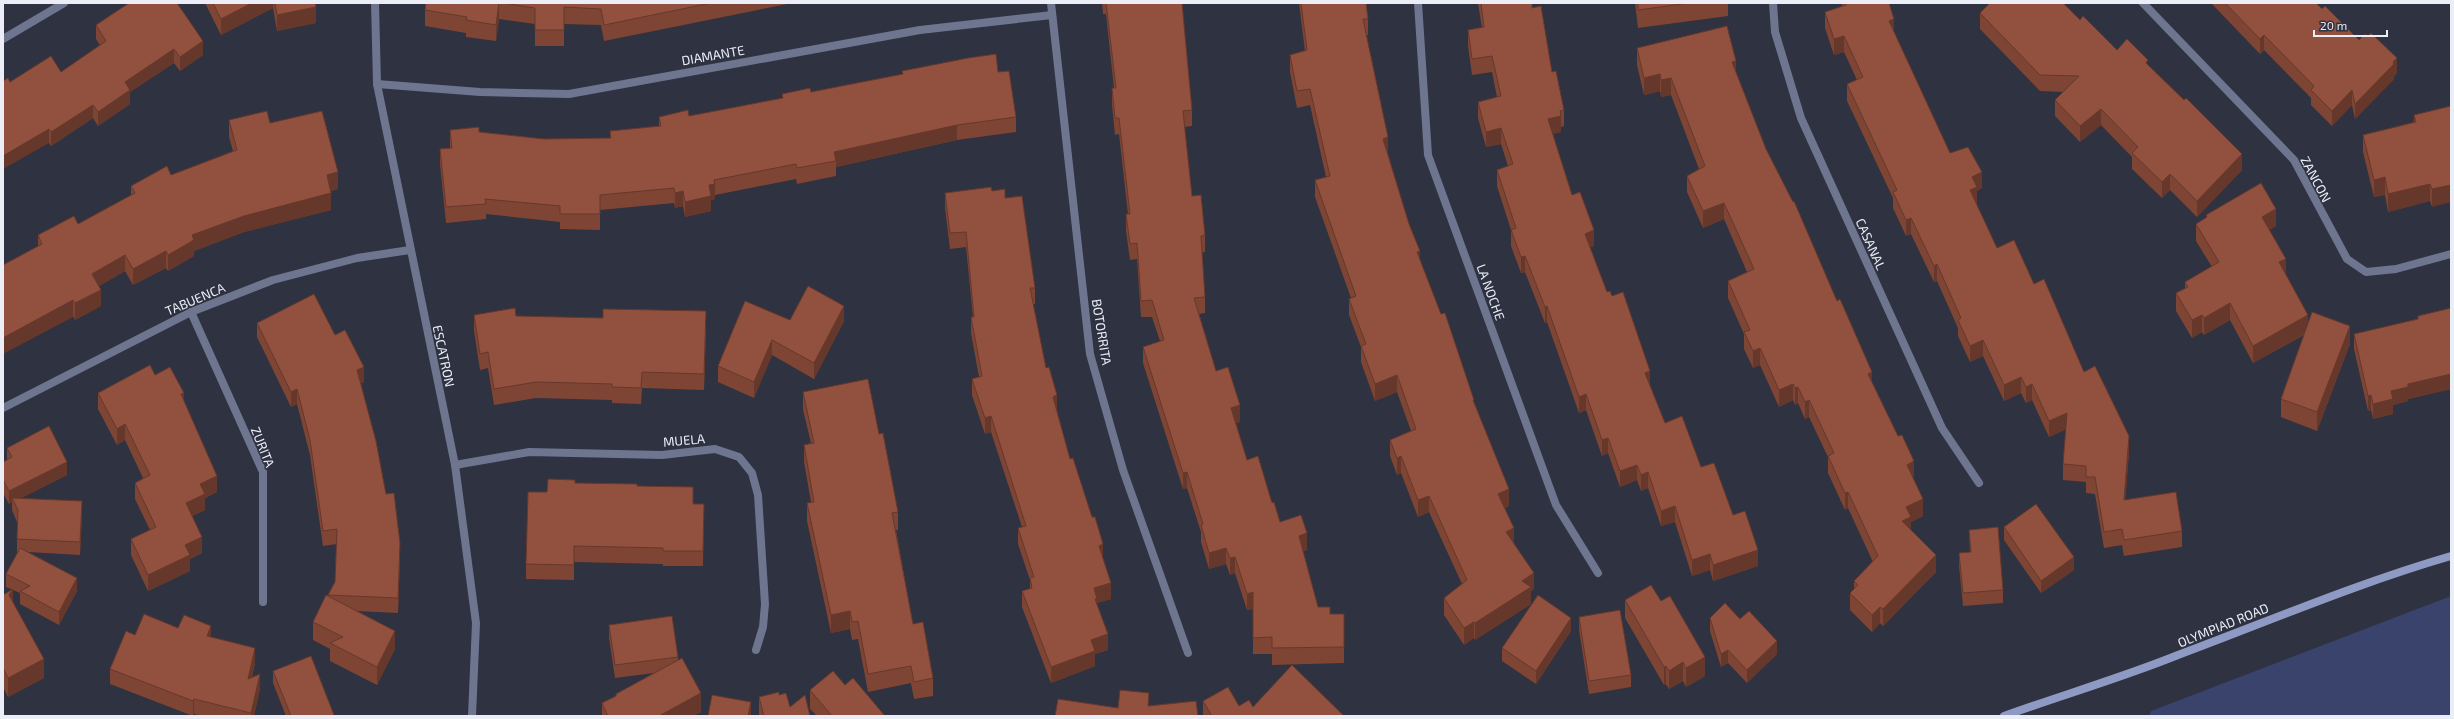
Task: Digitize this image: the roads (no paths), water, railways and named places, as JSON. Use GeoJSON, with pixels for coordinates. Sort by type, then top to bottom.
{"type":"FeatureCollection","features":[{"type":"Feature","properties":{"kind":"main road","name":"OLYMPIAD ROAD"},"geometry":{"type":"LineString","coordinates":[[2004,716],[2177,656],[2266,620],[2404,569],[2451,556]]}},
{"type":"Feature","properties":{"kind":"street"},"geometry":{"type":"LineString","coordinates":[[3,39],[64,3]]}},
{"type":"Feature","properties":{"kind":"street","name":"ESCATRON"},"geometry":{"type":"LineString","coordinates":[[375,3],[377,84],[455,465],[476,623],[472,716]]}},
{"type":"Feature","properties":{"kind":"street","name":"BOTORRITA"},"geometry":{"type":"LineString","coordinates":[[1051,3],[1090,354],[1123,470],[1188,652]]}},
{"type":"Feature","properties":{"kind":"street","name":"LA NOCHE"},"geometry":{"type":"LineString","coordinates":[[1418,3],[1428,155],[1556,505],[1598,573]]}},
{"type":"Feature","properties":{"kind":"street","name":"CASANAL"},"geometry":{"type":"LineString","coordinates":[[1773,3],[1774,32],[1801,118],[1942,428],[1979,483]]}},
{"type":"Feature","properties":{"kind":"street","name":"ZANCON"},"geometry":{"type":"LineString","coordinates":[[2143,3],[2294,160],[2347,260],[2366,272],[2396,269],[2451,254]]}},
{"type":"Feature","properties":{"kind":"street","name":"DIAMANTE"},"geometry":{"type":"LineString","coordinates":[[377,84],[480,92],[569,94],[920,30],[1052,15]]}},
{"type":"Feature","properties":{"kind":"street","name":"TABUENCA"},"geometry":{"type":"LineString","coordinates":[[3,408],[190,312],[273,280],[357,258],[410,250]]}},
{"type":"Feature","properties":{"kind":"street","name":"ZURITA"},"geometry":{"type":"LineString","coordinates":[[190,312],[262,472],[263,602]]}},
{"type":"Feature","properties":{"kind":"street","name":"MUELA"},"geometry":{"type":"LineString","coordinates":[[455,465],[529,452],[662,455],[715,449],[738,457],[752,473],[758,495],[765,604],[764,627],[756,650]]}}]}
